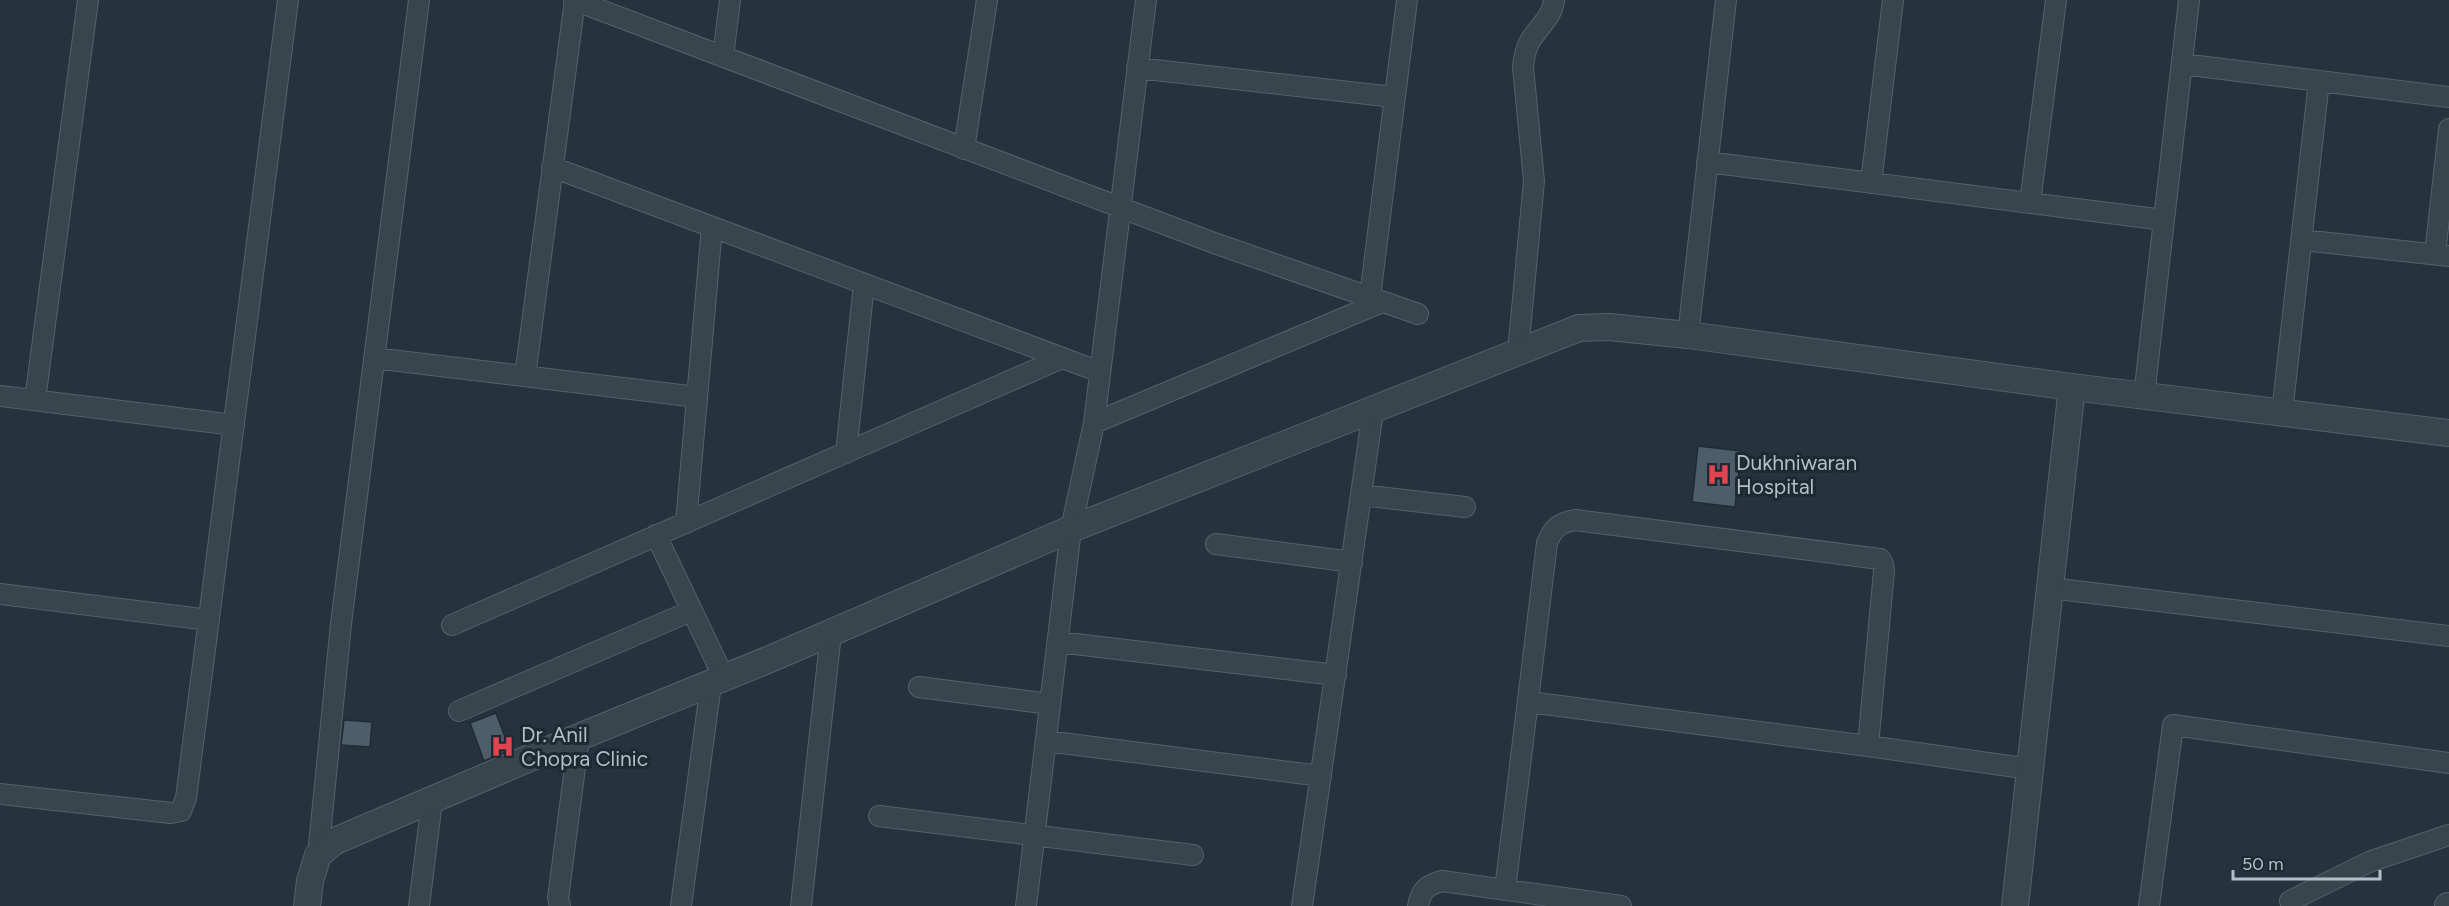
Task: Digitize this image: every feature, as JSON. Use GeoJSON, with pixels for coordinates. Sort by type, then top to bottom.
{"type":"FeatureCollection","features":[{"type":"Feature","properties":{"kind":"street"},"geometry":{"type":"LineString","coordinates":[[35,400],[88,0]]}},
{"type":"Feature","properties":{"kind":"street"},"geometry":{"type":"LineString","coordinates":[[0,794],[171,813],[182,811],[186,798],[288,0]]}},
{"type":"Feature","properties":{"kind":"street"},"geometry":{"type":"LineString","coordinates":[[307,906],[310,881],[318,855],[341,624],[419,0]]}},
{"type":"Feature","properties":{"kind":"street"},"geometry":{"type":"LineString","coordinates":[[723,57],[730,0]]}},
{"type":"Feature","properties":{"kind":"street"},"geometry":{"type":"LineString","coordinates":[[964,148],[987,0]]}},
{"type":"Feature","properties":{"kind":"street"},"geometry":{"type":"LineString","coordinates":[[1026,906],[1071,529],[1094,423],[1146,0]]}},
{"type":"Feature","properties":{"kind":"street"},"geometry":{"type":"LineString","coordinates":[[1376,299],[1394,97],[1407,0]]}},
{"type":"Feature","properties":{"kind":"street"},"geometry":{"type":"LineString","coordinates":[[1518,352],[1534,181],[1523,68],[1524,54],[1529,42],[1546,21],[1554,0]]}},
{"type":"Feature","properties":{"kind":"street"},"geometry":{"type":"LineString","coordinates":[[1688,335],[1726,0]]}},
{"type":"Feature","properties":{"kind":"street"},"geometry":{"type":"LineString","coordinates":[[1871,183],[1893,0]]}},
{"type":"Feature","properties":{"kind":"street"},"geometry":{"type":"LineString","coordinates":[[2030,203],[2056,0]]}},
{"type":"Feature","properties":{"kind":"street"},"geometry":{"type":"LineString","coordinates":[[2144,396],[2189,0]]}},
{"type":"Feature","properties":{"kind":"street"},"geometry":{"type":"LineString","coordinates":[[525,376],[552,167],[579,1],[1214,243],[1418,314]]}},
{"type":"Feature","properties":{"kind":"street"},"geometry":{"type":"LineString","coordinates":[[2182,64],[2449,97]]}},
{"type":"Feature","properties":{"kind":"street"},"geometry":{"type":"LineString","coordinates":[[1137,68],[1394,97]]}},
{"type":"Feature","properties":{"kind":"street"},"geometry":{"type":"LineString","coordinates":[[2282,413],[2319,81]]}},
{"type":"Feature","properties":{"kind":"street"},"geometry":{"type":"LineString","coordinates":[[2302,240],[2442,255],[2449,129]]}},
{"type":"Feature","properties":{"kind":"street"},"geometry":{"type":"LineString","coordinates":[[1707,162],[2164,220]]}},
{"type":"Feature","properties":{"kind":"street"},"geometry":{"type":"LineString","coordinates":[[552,167],[1100,372]]}},
{"type":"Feature","properties":{"kind":"street"},"geometry":{"type":"LineString","coordinates":[[686,523],[712,227]]}},
{"type":"Feature","properties":{"kind":"street"},"geometry":{"type":"LineString","coordinates":[[846,453],[864,284]]}},
{"type":"Feature","properties":{"kind":"street"},"geometry":{"type":"LineString","coordinates":[[1094,423],[1376,299]]}},
{"type":"Feature","properties":{"kind":"street"},"geometry":{"type":"LineString","coordinates":[[318,855],[335,841],[831,633],[1071,529],[1579,328],[1609,327],[1688,335],[2073,387],[2449,433]]}},
{"type":"Feature","properties":{"kind":"street"},"geometry":{"type":"LineString","coordinates":[[374,358],[697,397]]}},
{"type":"Feature","properties":{"kind":"street"},"geometry":{"type":"LineString","coordinates":[[452,625],[1062,358]]}},
{"type":"Feature","properties":{"kind":"street"},"geometry":{"type":"LineString","coordinates":[[2015,906],[2073,387]]}},
{"type":"Feature","properties":{"kind":"street"},"geometry":{"type":"LineString","coordinates":[[0,396],[234,425]]}},
{"type":"Feature","properties":{"kind":"street"},"geometry":{"type":"LineString","coordinates":[[1302,906],[1373,411]]}},
{"type":"Feature","properties":{"kind":"street"},"geometry":{"type":"LineString","coordinates":[[1361,495],[1465,507]]}},
{"type":"Feature","properties":{"kind":"street"},"geometry":{"type":"LineString","coordinates":[[1505,891],[1547,543],[1552,530],[1562,522],[1575,520],[1880,559],[1884,571],[1868,746]]}},
{"type":"Feature","properties":{"kind":"street"},"geometry":{"type":"LineString","coordinates":[[656,535],[691,611],[717,681],[681,906]]}},
{"type":"Feature","properties":{"kind":"street"},"geometry":{"type":"LineString","coordinates":[[1215,544],[1352,562]]}},
{"type":"Feature","properties":{"kind":"street"},"geometry":{"type":"LineString","coordinates":[[2050,588],[2449,636]]}},
{"type":"Feature","properties":{"kind":"street"},"geometry":{"type":"LineString","coordinates":[[0,594],[209,620]]}},
{"type":"Feature","properties":{"kind":"street"},"geometry":{"type":"LineString","coordinates":[[459,711],[691,611]]}},
{"type":"Feature","properties":{"kind":"street"},"geometry":{"type":"LineString","coordinates":[[801,906],[831,633]]}},
{"type":"Feature","properties":{"kind":"street"},"geometry":{"type":"LineString","coordinates":[[1058,642],[1336,675]]}},
{"type":"Feature","properties":{"kind":"street"},"geometry":{"type":"LineString","coordinates":[[919,687],[1050,704]]}},
{"type":"Feature","properties":{"kind":"street"},"geometry":{"type":"LineString","coordinates":[[1529,702],[2030,769]]}},
{"type":"Feature","properties":{"kind":"street"},"geometry":{"type":"LineString","coordinates":[[2149,906],[2172,725],[2449,763]]}},
{"type":"Feature","properties":{"kind":"street"},"geometry":{"type":"LineString","coordinates":[[560,906],[558,898],[579,737]]}},
{"type":"Feature","properties":{"kind":"street"},"geometry":{"type":"LineString","coordinates":[[1046,741],[1321,776]]}},
{"type":"Feature","properties":{"kind":"street"},"geometry":{"type":"LineString","coordinates":[[419,906],[432,801]]}},
{"type":"Feature","properties":{"kind":"street"},"geometry":{"type":"LineString","coordinates":[[879,816],[1193,855]]}},
{"type":"Feature","properties":{"kind":"street"},"geometry":{"type":"LineString","coordinates":[[2286,904],[2369,862],[2449,835]]}},
{"type":"Feature","properties":{"kind":"street"},"geometry":{"type":"LineString","coordinates":[[1418,906],[1422,892],[1430,884],[1442,881],[1621,906]]}},
{"type":"Feature","properties":{"kind":"building"},"geometry":{"type":"Polygon","coordinates":[[[1698,446],[1741,451],[1735,507],[1692,502],[1698,446]]]}},
{"type":"Feature","properties":{"kind":"building"},"geometry":{"type":"Polygon","coordinates":[[[496,713],[510,750],[484,761],[470,723],[496,713]]]}},
{"type":"Feature","properties":{"kind":"building"},"geometry":{"type":"Polygon","coordinates":[[[344,720],[372,722],[370,747],[341,745],[344,720]]]}},
{"type":"Feature","properties":{"kind":"place","name":"Dukhniwaran Hospital"},"geometry":{"type":"Point","coordinates":[1718,474]}},
{"type":"Feature","properties":{"kind":"place","name":"Dr. Anil Chopra Clinic"},"geometry":{"type":"Point","coordinates":[503,746]}}]}
